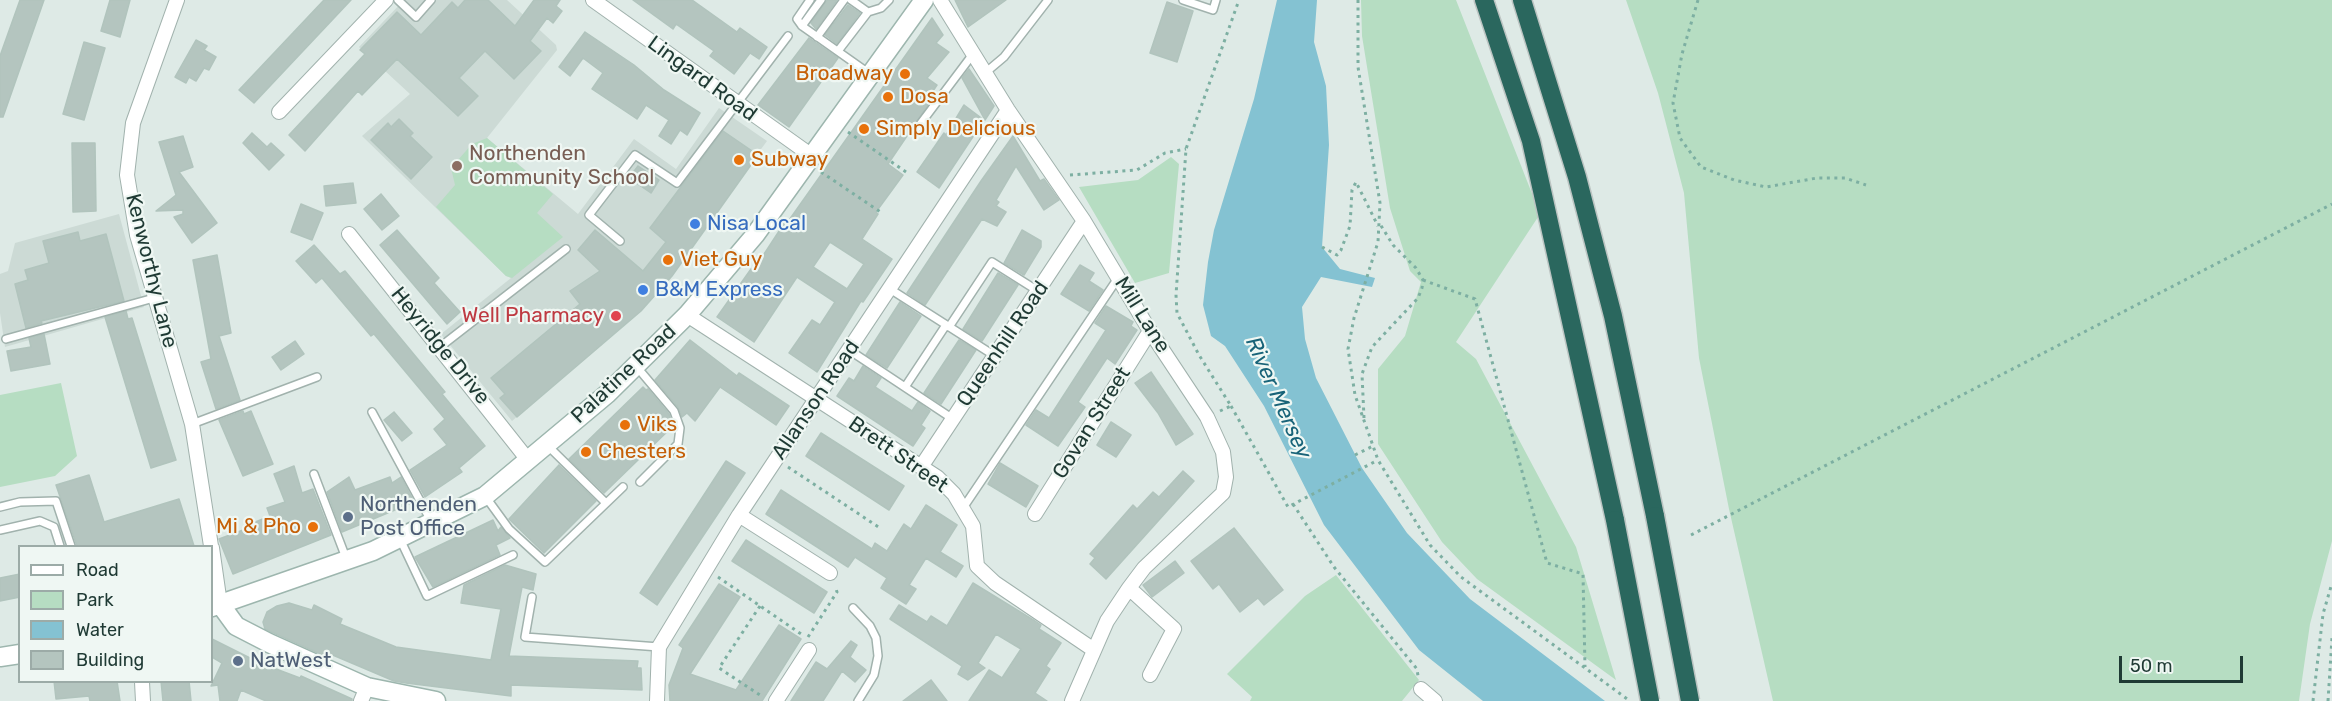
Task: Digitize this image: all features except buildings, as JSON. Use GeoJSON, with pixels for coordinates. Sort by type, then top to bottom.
{"type":"FeatureCollection","features":[{"type":"Feature","properties":{"kind":"highway"},"geometry":{"type":"LineString","coordinates":[[1484,0],[1531,141],[1615,520],[1650,701]]}},
{"type":"Feature","properties":{"kind":"highway"},"geometry":{"type":"LineString","coordinates":[[1522,0],[1577,177],[1610,305],[1655,516],[1690,701]]}},
{"type":"Feature","properties":{"kind":"main road","name":"Palatine Road"},"geometry":{"type":"LineString","coordinates":[[216,605],[347,560],[432,524],[485,496],[547,445],[636,366],[687,315],[755,235],[924,0]]}},
{"type":"Feature","properties":{"kind":"main road"},"geometry":{"type":"LineString","coordinates":[[216,605],[236,626],[364,694],[436,701]]}},
{"type":"Feature","properties":{"kind":"main road"},"geometry":{"type":"LineString","coordinates":[[0,657],[18,654]]}},
{"type":"Feature","properties":{"kind":"street","name":"Kenworthy Lane"},"geometry":{"type":"LineString","coordinates":[[177,0],[133,123],[128,149],[127,175],[137,235],[192,424],[211,545]]}},
{"type":"Feature","properties":{"kind":"street"},"geometry":{"type":"LineString","coordinates":[[279,112],[386,0]]}},
{"type":"Feature","properties":{"kind":"street","name":"Lingard Road"},"geometry":{"type":"LineString","coordinates":[[593,0],[810,159]]}},
{"type":"Feature","properties":{"kind":"street","name":"Mill Lane"},"geometry":{"type":"LineString","coordinates":[[940,0],[1008,110],[1084,221],[1150,331],[1207,417],[1223,452],[1226,477],[1223,493],[1144,568],[1129,588],[1107,621],[1072,701]]}},
{"type":"Feature","properties":{"kind":"street","name":"Allanson Road"},"geometry":{"type":"LineString","coordinates":[[657,701],[659,647],[740,515],[1008,110]]}},
{"type":"Feature","properties":{"kind":"street","name":"Queenhill Road"},"geometry":{"type":"LineString","coordinates":[[921,467],[1084,221]]}},
{"type":"Feature","properties":{"kind":"street","name":"Heyridge Drive"},"geometry":{"type":"LineString","coordinates":[[349,234],[528,460]]}},
{"type":"Feature","properties":{"kind":"street","name":"Brett Street"},"geometry":{"type":"LineString","coordinates":[[687,315],[937,477],[954,494],[973,526],[977,566],[995,583],[1094,650]]}},
{"type":"Feature","properties":{"kind":"street","name":"Govan Street"},"geometry":{"type":"LineString","coordinates":[[1035,514],[1150,331]]}},
{"type":"Feature","properties":{"kind":"street"},"geometry":{"type":"LineString","coordinates":[[740,515],[830,573]]}},
{"type":"Feature","properties":{"kind":"street","name":"Kenworthy Lane"},"geometry":{"type":"LineString","coordinates":[[213,570],[216,605]]}},
{"type":"Feature","properties":{"kind":"street"},"geometry":{"type":"LineString","coordinates":[[1129,588],[1174,629],[1150,675]]}},
{"type":"Feature","properties":{"kind":"street"},"geometry":{"type":"LineString","coordinates":[[776,701],[807,649]]}},
{"type":"Feature","properties":{"kind":"street"},"geometry":{"type":"LineString","coordinates":[[141,683],[143,701]]}},
{"type":"Feature","properties":{"kind":"street"},"geometry":{"type":"LineString","coordinates":[[1421,689],[1435,701]]}},
{"type":"Feature","properties":{"kind":"lane"},"geometry":{"type":"LineString","coordinates":[[398,0],[416,17],[431,0]]}},
{"type":"Feature","properties":{"kind":"lane"},"geometry":{"type":"LineString","coordinates":[[810,0],[797,19],[802,26],[871,75]]}},
{"type":"Feature","properties":{"kind":"lane"},"geometry":{"type":"LineString","coordinates":[[802,26],[821,0]]}},
{"type":"Feature","properties":{"kind":"lane"},"geometry":{"type":"LineString","coordinates":[[817,37],[844,0]]}},
{"type":"Feature","properties":{"kind":"lane"},"geometry":{"type":"LineString","coordinates":[[851,0],[868,12]]}},
{"type":"Feature","properties":{"kind":"lane"},"geometry":{"type":"LineString","coordinates":[[838,51],[868,12],[881,8],[889,0]]}},
{"type":"Feature","properties":{"kind":"lane"},"geometry":{"type":"LineString","coordinates":[[985,73],[1004,57],[1048,0]]}},
{"type":"Feature","properties":{"kind":"lane"},"geometry":{"type":"LineString","coordinates":[[1183,0],[1213,10],[1216,0]]}},
{"type":"Feature","properties":{"kind":"lane"},"geometry":{"type":"LineString","coordinates":[[620,241],[589,215],[635,155],[677,183],[788,36]]}},
{"type":"Feature","properties":{"kind":"lane"},"geometry":{"type":"LineString","coordinates":[[915,131],[973,54]]}},
{"type":"Feature","properties":{"kind":"lane"},"geometry":{"type":"LineString","coordinates":[[440,346],[566,249]]}},
{"type":"Feature","properties":{"kind":"lane"},"geometry":{"type":"LineString","coordinates":[[905,387],[992,262],[1038,291]]}},
{"type":"Feature","properties":{"kind":"lane"},"geometry":{"type":"LineString","coordinates":[[963,508],[1118,278]]}},
{"type":"Feature","properties":{"kind":"lane"},"geometry":{"type":"LineString","coordinates":[[890,289],[995,356]]}},
{"type":"Feature","properties":{"kind":"lane"},"geometry":{"type":"LineString","coordinates":[[6,339],[154,298]]}},
{"type":"Feature","properties":{"kind":"lane"},"geometry":{"type":"LineString","coordinates":[[849,350],[953,419]]}},
{"type":"Feature","properties":{"kind":"lane"},"geometry":{"type":"LineString","coordinates":[[636,366],[674,411],[680,428],[678,444],[640,482]]}},
{"type":"Feature","properties":{"kind":"lane"},"geometry":{"type":"LineString","coordinates":[[192,424],[317,377]]}},
{"type":"Feature","properties":{"kind":"lane"},"geometry":{"type":"LineString","coordinates":[[372,412],[432,524]]}},
{"type":"Feature","properties":{"kind":"lane"},"geometry":{"type":"LineString","coordinates":[[547,445],[606,503]]}},
{"type":"Feature","properties":{"kind":"lane"},"geometry":{"type":"LineString","coordinates":[[314,474],[347,560]]}},
{"type":"Feature","properties":{"kind":"lane"},"geometry":{"type":"LineString","coordinates":[[485,496],[509,529],[545,562],[623,487]]}},
{"type":"Feature","properties":{"kind":"lane"},"geometry":{"type":"LineString","coordinates":[[0,507],[20,502],[56,501],[71,545]]}},
{"type":"Feature","properties":{"kind":"lane"},"geometry":{"type":"LineString","coordinates":[[0,530],[40,521],[54,527],[60,545]]}},
{"type":"Feature","properties":{"kind":"lane"},"geometry":{"type":"LineString","coordinates":[[400,539],[427,596],[513,555]]}},
{"type":"Feature","properties":{"kind":"lane"},"geometry":{"type":"LineString","coordinates":[[532,597],[525,637],[659,647]]}},
{"type":"Feature","properties":{"kind":"lane"},"geometry":{"type":"LineString","coordinates":[[854,608],[870,626],[876,638],[878,656],[874,675],[858,701]]}},
{"type":"Feature","properties":{"kind":"path"},"geometry":{"type":"LineString","coordinates":[[1239,0],[1186,149],[1177,313],[1288,507],[1378,460]]}},
{"type":"Feature","properties":{"kind":"path"},"geometry":{"type":"LineString","coordinates":[[1358,0],[1358,67],[1380,203],[1378,242],[1363,285],[1348,349],[1355,395],[1378,460],[1430,545],[1461,577],[1630,701]]}},
{"type":"Feature","properties":{"kind":"path"},"geometry":{"type":"LineString","coordinates":[[1698,0],[1682,54],[1673,103],[1680,138],[1701,167],[1734,180],[1766,187],[1817,178],[1845,178],[1866,185]]}},
{"type":"Feature","properties":{"kind":"path"},"geometry":{"type":"LineString","coordinates":[[836,124],[906,172]]}},
{"type":"Feature","properties":{"kind":"path"},"geometry":{"type":"LineString","coordinates":[[1054,177],[1137,170],[1165,153],[1186,149]]}},
{"type":"Feature","properties":{"kind":"path"},"geometry":{"type":"LineString","coordinates":[[810,159],[882,213]]}},
{"type":"Feature","properties":{"kind":"path"},"geometry":{"type":"LineString","coordinates":[[1322,247],[1336,255],[1341,250],[1350,225],[1352,190],[1356,182],[1379,225],[1393,245],[1416,268],[1423,280],[1474,298],[1547,563],[1583,574],[1585,668]]}},
{"type":"Feature","properties":{"kind":"path"},"geometry":{"type":"LineString","coordinates":[[1690,535],[2332,204]]}},
{"type":"Feature","properties":{"kind":"path"},"geometry":{"type":"LineString","coordinates":[[1363,419],[1362,374],[1372,346],[1418,298],[1423,280]]}},
{"type":"Feature","properties":{"kind":"path"},"geometry":{"type":"LineString","coordinates":[[1207,417],[1231,406]]}},
{"type":"Feature","properties":{"kind":"path"},"geometry":{"type":"LineString","coordinates":[[1355,455],[1373,446]]}},
{"type":"Feature","properties":{"kind":"path"},"geometry":{"type":"LineString","coordinates":[[777,459],[880,528]]}},
{"type":"Feature","properties":{"kind":"path"},"geometry":{"type":"LineString","coordinates":[[1293,504],[1334,567],[1417,669],[1421,689]]}},
{"type":"Feature","properties":{"kind":"path"},"geometry":{"type":"LineString","coordinates":[[706,570],[760,606],[807,649],[837,592],[830,573]]}},
{"type":"Feature","properties":{"kind":"path"},"geometry":{"type":"LineString","coordinates":[[2313,701],[2323,614],[2332,583]]}},
{"type":"Feature","properties":{"kind":"path"},"geometry":{"type":"LineString","coordinates":[[760,606],[719,668],[769,701]]}},
{"type":"Feature","properties":{"kind":"path"},"geometry":{"type":"LineString","coordinates":[[2328,701],[2332,638]]}},
{"type":"Feature","properties":{"kind":"shaded area"},"geometry":{"type":"Polygon","coordinates":[[[404,0],[507,0],[556,45],[557,50],[487,138],[578,214],[634,139],[676,169],[719,108],[767,141],[714,213],[601,344],[512,421],[441,334],[511,278],[506,276],[362,136],[410,94],[359,47],[404,0]]]}},
{"type":"Feature","properties":{"kind":"shaded area"},"geometry":{"type":"Polygon","coordinates":[[[119,214],[144,307],[5,347],[0,313],[0,274],[8,271],[15,243],[119,214]]]}},
{"type":"Feature","properties":{"kind":"green space"},"geometry":{"type":"Polygon","coordinates":[[[1361,0],[1456,0],[1540,214],[1456,342],[1476,359],[1576,547],[1616,680],[1477,579],[1442,542],[1378,444],[1378,369],[1405,336],[1421,282],[1410,271],[1390,208],[1362,36],[1361,0]]]}},
{"type":"Feature","properties":{"kind":"green space"},"geometry":{"type":"Polygon","coordinates":[[[1626,0],[2332,0],[2332,541],[2310,624],[2299,701],[1773,701],[1729,509],[1699,358],[1684,193],[1658,93],[1626,0]]]}},
{"type":"Feature","properties":{"kind":"green space"},"geometry":{"type":"Polygon","coordinates":[[[487,138],[553,194],[537,213],[563,237],[512,278],[506,276],[436,207],[455,185],[451,168],[472,144],[487,138]]]}},
{"type":"Feature","properties":{"kind":"green space"},"geometry":{"type":"Polygon","coordinates":[[[1171,157],[1179,164],[1169,273],[1135,283],[1079,187],[1138,180],[1171,157]]]}},
{"type":"Feature","properties":{"kind":"green space"},"geometry":{"type":"Polygon","coordinates":[[[61,383],[77,456],[55,476],[0,487],[0,395],[61,383]]]}},
{"type":"Feature","properties":{"kind":"green space"},"geometry":{"type":"Polygon","coordinates":[[[1336,575],[1419,680],[1402,701],[1250,701],[1252,697],[1227,674],[1305,596],[1336,575]]]}},
{"type":"Feature","properties":{"kind":"water","name":"River Mersey"},"geometry":{"type":"Polygon","coordinates":[[[1277,0],[1317,0],[1314,42],[1326,86],[1329,145],[1322,247],[1340,269],[1375,278],[1372,287],[1321,277],[1302,307],[1305,339],[1316,378],[1362,468],[1407,533],[1470,599],[1605,701],[1483,701],[1419,650],[1324,525],[1264,406],[1225,346],[1211,336],[1203,305],[1214,230],[1254,99],[1277,0]]]}},
{"type":"Feature","properties":{"kind":"place","name":"Broadway"},"geometry":{"type":"Point","coordinates":[905,74]}},
{"type":"Feature","properties":{"kind":"place","name":"Dosa"},"geometry":{"type":"Point","coordinates":[888,97]}},
{"type":"Feature","properties":{"kind":"place","name":"Simply Delicious"},"geometry":{"type":"Point","coordinates":[864,129]}},
{"type":"Feature","properties":{"kind":"place","name":"Subway"},"geometry":{"type":"Point","coordinates":[739,160]}},
{"type":"Feature","properties":{"kind":"place","name":"Northenden Community School"},"geometry":{"type":"Point","coordinates":[457,166]}},
{"type":"Feature","properties":{"kind":"place","name":"Nisa Local"},"geometry":{"type":"Point","coordinates":[695,224]}},
{"type":"Feature","properties":{"kind":"place","name":"Viet Guy"},"geometry":{"type":"Point","coordinates":[668,260]}},
{"type":"Feature","properties":{"kind":"place","name":"B&M Express"},"geometry":{"type":"Point","coordinates":[643,290]}},
{"type":"Feature","properties":{"kind":"place","name":"Well Pharmacy"},"geometry":{"type":"Point","coordinates":[616,316]}},
{"type":"Feature","properties":{"kind":"place","name":"Viks"},"geometry":{"type":"Point","coordinates":[625,425]}},
{"type":"Feature","properties":{"kind":"place","name":"Chesters"},"geometry":{"type":"Point","coordinates":[586,452]}},
{"type":"Feature","properties":{"kind":"place","name":"Northenden Post Office"},"geometry":{"type":"Point","coordinates":[348,517]}},
{"type":"Feature","properties":{"kind":"place","name":"Mi & Pho"},"geometry":{"type":"Point","coordinates":[313,527]}},
{"type":"Feature","properties":{"kind":"place","name":"NatWest"},"geometry":{"type":"Point","coordinates":[238,661]}}]}
